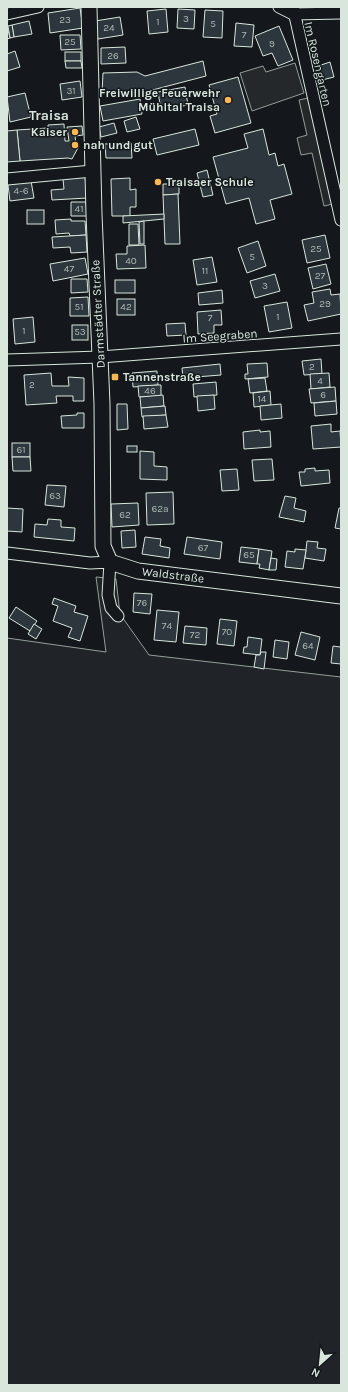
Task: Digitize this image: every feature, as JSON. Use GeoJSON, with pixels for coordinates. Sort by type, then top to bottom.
{"type":"FeatureCollection","features":[{"type":"Feature","properties":{"kind":"street"},"geometry":{"type":"LineString","coordinates":[[7,14],[38,7]]}},
{"type":"Feature","properties":{"kind":"street","name":"Darmstädter Straße"},"geometry":{"type":"LineString","coordinates":[[89,7],[92,171],[100,357],[103,546],[110,562],[108,595],[111,608],[118,616]]}},
{"type":"Feature","properties":{"kind":"street"},"geometry":{"type":"LineString","coordinates":[[279,7],[293,10],[341,13]]}},
{"type":"Feature","properties":{"kind":"street","name":"Im Rosengarten"},"geometry":{"type":"LineString","coordinates":[[293,10],[341,220]]}},
{"type":"Feature","properties":{"kind":"street"},"geometry":{"type":"LineString","coordinates":[[7,179],[92,171]]}},
{"type":"Feature","properties":{"kind":"street","name":"Im Seegraben"},"geometry":{"type":"LineString","coordinates":[[100,357],[341,339]]}},
{"type":"Feature","properties":{"kind":"street"},"geometry":{"type":"LineString","coordinates":[[7,360],[100,357]]}},
{"type":"Feature","properties":{"kind":"street","name":"Waldstraße"},"geometry":{"type":"LineString","coordinates":[[7,553],[90,563],[110,562],[138,571],[341,596]]}},
{"type":"Feature","properties":{"kind":"shaded area"},"geometry":{"type":"Polygon","coordinates":[[[295,63],[304,93],[252,111],[240,73],[263,66],[266,72],[295,63]]]}},
{"type":"Feature","properties":{"kind":"shaded area"},"geometry":{"type":"Polygon","coordinates":[[[308,98],[333,204],[324,206],[312,153],[301,155],[297,138],[307,135],[299,100],[308,98]]]}},
{"type":"Feature","properties":{"kind":"shaded area"},"geometry":{"type":"Polygon","coordinates":[[[96,577],[116,579],[120,614],[149,655],[341,677],[341,1385],[7,1385],[7,638],[106,652],[96,577]]]}},
{"type":"Feature","properties":{"kind":"building"},"geometry":{"type":"Polygon","coordinates":[[[80,8],[83,28],[50,33],[48,13],[80,8]]]}},
{"type":"Feature","properties":{"kind":"building"},"geometry":{"type":"Polygon","coordinates":[[[166,9],[168,32],[149,34],[147,11],[166,9]]]}},
{"type":"Feature","properties":{"kind":"building"},"geometry":{"type":"Polygon","coordinates":[[[178,9],[195,10],[194,29],[177,28],[178,9]]]}},
{"type":"Feature","properties":{"kind":"building"},"geometry":{"type":"Polygon","coordinates":[[[205,10],[223,11],[222,38],[203,37],[205,10]]]}},
{"type":"Feature","properties":{"kind":"building"},"geometry":{"type":"Polygon","coordinates":[[[120,17],[123,35],[98,39],[95,21],[120,17]]]}},
{"type":"Feature","properties":{"kind":"building"},"geometry":{"type":"Polygon","coordinates":[[[29,21],[32,34],[14,37],[12,25],[29,21]]]}},
{"type":"Feature","properties":{"kind":"building"},"geometry":{"type":"Polygon","coordinates":[[[236,23],[254,25],[252,47],[234,46],[236,23]]]}},
{"type":"Feature","properties":{"kind":"building"},"geometry":{"type":"Polygon","coordinates":[[[12,25],[14,37],[10,38],[8,26],[12,25]]]}},
{"type":"Feature","properties":{"kind":"building"},"geometry":{"type":"Polygon","coordinates":[[[7,26],[10,38],[7,39],[7,26]]]}},
{"type":"Feature","properties":{"kind":"building"},"geometry":{"type":"Polygon","coordinates":[[[279,26],[293,60],[278,66],[272,53],[263,56],[255,36],[279,26]]]}},
{"type":"Feature","properties":{"kind":"building"},"geometry":{"type":"Polygon","coordinates":[[[60,35],[80,35],[81,49],[61,50],[60,35]]]}},
{"type":"Feature","properties":{"kind":"building"},"geometry":{"type":"Polygon","coordinates":[[[125,47],[126,63],[101,64],[101,48],[125,47]]]}},
{"type":"Feature","properties":{"kind":"building"},"geometry":{"type":"Polygon","coordinates":[[[15,51],[20,67],[7,71],[7,54],[15,51]]]}},
{"type":"Feature","properties":{"kind":"building"},"geometry":{"type":"Polygon","coordinates":[[[65,52],[81,52],[81,61],[65,61],[65,52]]]}},
{"type":"Feature","properties":{"kind":"building"},"geometry":{"type":"Polygon","coordinates":[[[65,61],[81,61],[82,68],[66,68],[65,61]]]}},
{"type":"Feature","properties":{"kind":"building"},"geometry":{"type":"Polygon","coordinates":[[[203,61],[206,76],[141,93],[102,93],[103,73],[137,72],[145,76],[203,61]]]}},
{"type":"Feature","properties":{"kind":"building"},"geometry":{"type":"Polygon","coordinates":[[[330,62],[334,77],[322,80],[318,66],[330,62]]]}},
{"type":"Feature","properties":{"kind":"building","name":"Freiwillige Feuerwehr Mühltal Traisa"},"geometry":{"type":"Polygon","coordinates":[[[238,77],[251,123],[215,133],[210,116],[217,114],[209,85],[238,77]]]}},
{"type":"Feature","properties":{"kind":"building"},"geometry":{"type":"Polygon","coordinates":[[[80,81],[82,97],[62,100],[60,84],[80,81]]]}},
{"type":"Feature","properties":{"kind":"building"},"geometry":{"type":"Polygon","coordinates":[[[185,87],[188,105],[161,110],[158,92],[185,87]]]}},
{"type":"Feature","properties":{"kind":"building"},"geometry":{"type":"Polygon","coordinates":[[[25,93],[31,117],[10,122],[7,97],[25,93]]]}},
{"type":"Feature","properties":{"kind":"building"},"geometry":{"type":"Polygon","coordinates":[[[140,99],[142,114],[103,121],[100,106],[140,99]]]}},
{"type":"Feature","properties":{"kind":"building"},"geometry":{"type":"Polygon","coordinates":[[[136,117],[140,129],[127,132],[124,121],[136,117]]]}},
{"type":"Feature","properties":{"kind":"building"},"geometry":{"type":"Polygon","coordinates":[[[114,123],[117,133],[101,137],[99,127],[114,123]]]}},
{"type":"Feature","properties":{"kind":"building"},"geometry":{"type":"Polygon","coordinates":[[[64,124],[65,141],[69,141],[67,127],[82,126],[83,135],[75,136],[76,144],[79,146],[72,159],[20,161],[17,130],[48,128],[48,125],[64,124]]]}},
{"type":"Feature","properties":{"kind":"building"},"geometry":{"type":"Polygon","coordinates":[[[195,129],[199,145],[157,155],[153,139],[195,129]]]}},
{"type":"Feature","properties":{"kind":"building"},"geometry":{"type":"Polygon","coordinates":[[[263,129],[269,155],[275,153],[278,166],[284,164],[292,194],[270,200],[275,219],[256,224],[249,198],[226,204],[213,157],[248,148],[244,134],[263,129]]]}},
{"type":"Feature","properties":{"kind":"building"},"geometry":{"type":"Polygon","coordinates":[[[17,130],[20,161],[7,162],[7,131],[17,130]]]}},
{"type":"Feature","properties":{"kind":"building"},"geometry":{"type":"Polygon","coordinates":[[[131,143],[132,158],[106,158],[105,144],[131,143]]]}},
{"type":"Feature","properties":{"kind":"building"},"geometry":{"type":"Polygon","coordinates":[[[207,170],[213,195],[203,197],[197,173],[207,170]]]}},
{"type":"Feature","properties":{"kind":"building"},"geometry":{"type":"Polygon","coordinates":[[[85,177],[87,198],[52,200],[51,190],[64,189],[63,179],[85,177]]]}},
{"type":"Feature","properties":{"kind":"building"},"geometry":{"type":"Polygon","coordinates":[[[130,178],[130,190],[136,189],[136,207],[130,207],[130,216],[112,216],[111,179],[130,178]]]}},
{"type":"Feature","properties":{"kind":"building"},"geometry":{"type":"Polygon","coordinates":[[[31,181],[34,198],[10,201],[8,185],[31,181]]]}},
{"type":"Feature","properties":{"kind":"building"},"geometry":{"type":"Polygon","coordinates":[[[163,184],[179,184],[179,194],[163,195],[163,184]]]}},
{"type":"Feature","properties":{"kind":"building"},"geometry":{"type":"Polygon","coordinates":[[[178,194],[180,244],[165,244],[163,195],[178,194]]]}},
{"type":"Feature","properties":{"kind":"building"},"geometry":{"type":"Polygon","coordinates":[[[71,202],[86,202],[87,216],[71,216],[71,202]]]}},
{"type":"Feature","properties":{"kind":"building"},"geometry":{"type":"Polygon","coordinates":[[[27,210],[44,210],[44,224],[27,224],[27,210]]]}},
{"type":"Feature","properties":{"kind":"building"},"geometry":{"type":"Polygon","coordinates":[[[164,214],[164,219],[123,223],[123,216],[164,214]]]}},
{"type":"Feature","properties":{"kind":"building"},"geometry":{"type":"Polygon","coordinates":[[[71,219],[71,221],[85,221],[86,235],[70,236],[69,233],[56,234],[55,220],[71,219]]]}},
{"type":"Feature","properties":{"kind":"building"},"geometry":{"type":"Polygon","coordinates":[[[144,221],[144,244],[140,244],[139,222],[144,221]]]}},
{"type":"Feature","properties":{"kind":"building"},"geometry":{"type":"Polygon","coordinates":[[[129,224],[138,224],[139,245],[129,245],[129,224]]]}},
{"type":"Feature","properties":{"kind":"building"},"geometry":{"type":"Polygon","coordinates":[[[86,235],[87,252],[71,253],[70,247],[53,248],[52,237],[86,235]]]}},
{"type":"Feature","properties":{"kind":"building"},"geometry":{"type":"Polygon","coordinates":[[[325,235],[330,258],[307,263],[302,240],[325,235]]]}},
{"type":"Feature","properties":{"kind":"building"},"geometry":{"type":"Polygon","coordinates":[[[258,241],[266,266],[247,273],[238,248],[258,241]]]}},
{"type":"Feature","properties":{"kind":"building"},"geometry":{"type":"Polygon","coordinates":[[[145,245],[146,268],[117,269],[116,254],[127,254],[127,246],[145,245]]]}},
{"type":"Feature","properties":{"kind":"building"},"geometry":{"type":"Polygon","coordinates":[[[212,257],[217,282],[197,285],[193,260],[212,257]]]}},
{"type":"Feature","properties":{"kind":"building"},"geometry":{"type":"Polygon","coordinates":[[[85,258],[88,274],[53,281],[50,264],[85,258]]]}},
{"type":"Feature","properties":{"kind":"building"},"geometry":{"type":"Polygon","coordinates":[[[326,264],[331,284],[313,289],[308,268],[326,264]]]}},
{"type":"Feature","properties":{"kind":"building"},"geometry":{"type":"Polygon","coordinates":[[[275,274],[280,291],[255,298],[250,281],[275,274]]]}},
{"type":"Feature","properties":{"kind":"building"},"geometry":{"type":"Polygon","coordinates":[[[71,279],[87,279],[88,292],[71,293],[71,279]]]}},
{"type":"Feature","properties":{"kind":"building"},"geometry":{"type":"Polygon","coordinates":[[[115,280],[135,280],[135,293],[115,293],[115,280]]]}},
{"type":"Feature","properties":{"kind":"building"},"geometry":{"type":"Polygon","coordinates":[[[330,289],[331,295],[340,294],[341,314],[308,321],[304,305],[314,303],[312,292],[330,289]]]}},
{"type":"Feature","properties":{"kind":"building"},"geometry":{"type":"Polygon","coordinates":[[[222,290],[223,303],[199,305],[198,293],[222,290]]]}},
{"type":"Feature","properties":{"kind":"building"},"geometry":{"type":"Polygon","coordinates":[[[88,297],[89,316],[70,316],[70,298],[88,297]]]}},
{"type":"Feature","properties":{"kind":"building"},"geometry":{"type":"Polygon","coordinates":[[[117,299],[135,299],[135,315],[117,315],[117,299]]]}},
{"type":"Feature","properties":{"kind":"building"},"geometry":{"type":"Polygon","coordinates":[[[287,302],[292,328],[269,332],[264,306],[287,302]]]}},
{"type":"Feature","properties":{"kind":"building"},"geometry":{"type":"Polygon","coordinates":[[[221,310],[222,325],[214,325],[214,333],[198,334],[197,312],[221,310]]]}},
{"type":"Feature","properties":{"kind":"building"},"geometry":{"type":"Polygon","coordinates":[[[33,317],[35,342],[15,344],[13,319],[33,317]]]}},
{"type":"Feature","properties":{"kind":"building"},"geometry":{"type":"Polygon","coordinates":[[[185,323],[186,335],[167,336],[166,324],[185,323]]]}},
{"type":"Feature","properties":{"kind":"building"},"geometry":{"type":"Polygon","coordinates":[[[72,325],[88,325],[88,340],[72,340],[72,325]]]}},
{"type":"Feature","properties":{"kind":"building"},"geometry":{"type":"Polygon","coordinates":[[[321,359],[322,374],[304,375],[302,361],[321,359]]]}},
{"type":"Feature","properties":{"kind":"building"},"geometry":{"type":"Polygon","coordinates":[[[267,363],[268,377],[245,379],[245,374],[248,374],[247,364],[267,363]]]}},
{"type":"Feature","properties":{"kind":"building"},"geometry":{"type":"Polygon","coordinates":[[[220,364],[221,375],[183,378],[182,368],[220,364]]]}},
{"type":"Feature","properties":{"kind":"building"},"geometry":{"type":"Polygon","coordinates":[[[157,371],[158,385],[133,387],[132,373],[157,371]]]}},
{"type":"Feature","properties":{"kind":"building"},"geometry":{"type":"Polygon","coordinates":[[[51,373],[52,386],[69,386],[68,377],[84,378],[84,401],[73,401],[73,396],[56,396],[57,403],[26,405],[24,375],[51,373]]]}},
{"type":"Feature","properties":{"kind":"building"},"geometry":{"type":"Polygon","coordinates":[[[329,373],[330,387],[311,389],[310,374],[329,373]]]}},
{"type":"Feature","properties":{"kind":"building"},"geometry":{"type":"Polygon","coordinates":[[[265,378],[267,391],[250,393],[248,379],[265,378]]]}},
{"type":"Feature","properties":{"kind":"building"},"geometry":{"type":"Polygon","coordinates":[[[216,382],[217,395],[194,397],[193,384],[216,382]]]}},
{"type":"Feature","properties":{"kind":"building"},"geometry":{"type":"Polygon","coordinates":[[[161,385],[161,396],[139,397],[138,386],[161,385]]]}},
{"type":"Feature","properties":{"kind":"building"},"geometry":{"type":"Polygon","coordinates":[[[335,387],[336,401],[311,403],[309,389],[335,387]]]}},
{"type":"Feature","properties":{"kind":"building"},"geometry":{"type":"Polygon","coordinates":[[[270,391],[271,405],[254,407],[253,393],[270,391]]]}},
{"type":"Feature","properties":{"kind":"building"},"geometry":{"type":"Polygon","coordinates":[[[163,395],[164,406],[141,408],[140,397],[163,395]]]}},
{"type":"Feature","properties":{"kind":"building"},"geometry":{"type":"Polygon","coordinates":[[[214,395],[215,409],[198,411],[197,396],[214,395]]]}},
{"type":"Feature","properties":{"kind":"building"},"geometry":{"type":"Polygon","coordinates":[[[336,401],[337,414],[315,416],[314,403],[336,401]]]}},
{"type":"Feature","properties":{"kind":"building"},"geometry":{"type":"Polygon","coordinates":[[[117,404],[127,404],[128,429],[117,430],[117,404]]]}},
{"type":"Feature","properties":{"kind":"building"},"geometry":{"type":"Polygon","coordinates":[[[281,404],[282,418],[261,420],[260,406],[281,404]]]}},
{"type":"Feature","properties":{"kind":"building"},"geometry":{"type":"Polygon","coordinates":[[[165,406],[166,415],[142,417],[141,408],[165,406]]]}},
{"type":"Feature","properties":{"kind":"building"},"geometry":{"type":"Polygon","coordinates":[[[77,413],[84,413],[84,428],[62,428],[61,416],[77,415],[77,413]]]}},
{"type":"Feature","properties":{"kind":"building"},"geometry":{"type":"Polygon","coordinates":[[[166,415],[168,427],[144,429],[143,416],[166,415]]]}},
{"type":"Feature","properties":{"kind":"building"},"geometry":{"type":"Polygon","coordinates":[[[331,424],[331,432],[340,431],[341,447],[313,449],[311,426],[331,424]]]}},
{"type":"Feature","properties":{"kind":"building"},"geometry":{"type":"Polygon","coordinates":[[[260,430],[260,432],[270,431],[271,447],[244,449],[243,432],[260,430]]]}},
{"type":"Feature","properties":{"kind":"building"},"geometry":{"type":"Polygon","coordinates":[[[12,443],[30,443],[30,457],[12,457],[12,443]]]}},
{"type":"Feature","properties":{"kind":"building"},"geometry":{"type":"Polygon","coordinates":[[[127,446],[137,446],[137,452],[127,452],[127,446]]]}},
{"type":"Feature","properties":{"kind":"building"},"geometry":{"type":"Polygon","coordinates":[[[140,451],[154,452],[154,466],[167,467],[167,480],[140,479],[140,451]]]}},
{"type":"Feature","properties":{"kind":"building"},"geometry":{"type":"Polygon","coordinates":[[[12,457],[30,457],[31,471],[13,471],[12,457]]]}},
{"type":"Feature","properties":{"kind":"building"},"geometry":{"type":"Polygon","coordinates":[[[272,459],[274,480],[254,481],[252,460],[272,459]]]}},
{"type":"Feature","properties":{"kind":"building"},"geometry":{"type":"Polygon","coordinates":[[[315,468],[315,471],[329,470],[330,483],[301,486],[299,472],[305,472],[305,469],[315,468]]]}},
{"type":"Feature","properties":{"kind":"building"},"geometry":{"type":"Polygon","coordinates":[[[237,469],[239,490],[222,491],[220,470],[237,469]]]}},
{"type":"Feature","properties":{"kind":"building"},"geometry":{"type":"Polygon","coordinates":[[[47,485],[66,486],[64,507],[45,505],[47,485]]]}},
{"type":"Feature","properties":{"kind":"building"},"geometry":{"type":"Polygon","coordinates":[[[173,492],[174,524],[147,525],[146,493],[173,492]]]}},
{"type":"Feature","properties":{"kind":"building"},"geometry":{"type":"Polygon","coordinates":[[[285,496],[296,498],[294,508],[306,511],[304,522],[279,517],[285,496]]]}},
{"type":"Feature","properties":{"kind":"building"},"geometry":{"type":"Polygon","coordinates":[[[138,503],[139,525],[112,527],[111,504],[138,503]]]}},
{"type":"Feature","properties":{"kind":"building"},"geometry":{"type":"Polygon","coordinates":[[[7,508],[23,509],[22,532],[7,531],[7,508]]]}},
{"type":"Feature","properties":{"kind":"building"},"geometry":{"type":"Polygon","coordinates":[[[339,508],[341,508],[341,529],[335,528],[339,508]]]}},
{"type":"Feature","properties":{"kind":"building"},"geometry":{"type":"Polygon","coordinates":[[[48,519],[61,520],[61,527],[75,528],[74,541],[34,537],[35,524],[47,525],[48,519]]]}},
{"type":"Feature","properties":{"kind":"building"},"geometry":{"type":"Polygon","coordinates":[[[135,530],[136,547],[122,548],[121,531],[135,530]]]}},
{"type":"Feature","properties":{"kind":"building"},"geometry":{"type":"Polygon","coordinates":[[[145,537],[161,539],[160,546],[170,548],[169,558],[142,554],[145,537]]]}},
{"type":"Feature","properties":{"kind":"building"},"geometry":{"type":"Polygon","coordinates":[[[187,537],[222,542],[220,559],[184,554],[187,537]]]}},
{"type":"Feature","properties":{"kind":"building"},"geometry":{"type":"Polygon","coordinates":[[[307,541],[318,542],[317,548],[326,549],[324,561],[305,558],[307,541]]]}},
{"type":"Feature","properties":{"kind":"building"},"geometry":{"type":"Polygon","coordinates":[[[241,547],[259,549],[257,564],[239,562],[241,547]]]}},
{"type":"Feature","properties":{"kind":"building"},"geometry":{"type":"Polygon","coordinates":[[[259,549],[272,551],[269,570],[259,568],[260,564],[257,564],[259,549]]]}},
{"type":"Feature","properties":{"kind":"building"},"geometry":{"type":"Polygon","coordinates":[[[295,549],[306,550],[303,569],[285,567],[287,551],[295,552],[295,549]]]}},
{"type":"Feature","properties":{"kind":"building"},"geometry":{"type":"Polygon","coordinates":[[[271,558],[277,559],[276,570],[269,570],[271,558]]]}},
{"type":"Feature","properties":{"kind":"building"},"geometry":{"type":"Polygon","coordinates":[[[134,593],[152,594],[150,614],[133,612],[134,593]]]}},
{"type":"Feature","properties":{"kind":"building"},"geometry":{"type":"Polygon","coordinates":[[[54,598],[76,606],[74,612],[88,616],[80,641],[68,637],[72,628],[53,621],[58,606],[52,604],[54,598]]]}},
{"type":"Feature","properties":{"kind":"building"},"geometry":{"type":"Polygon","coordinates":[[[16,607],[37,621],[30,631],[9,618],[16,607]]]}},
{"type":"Feature","properties":{"kind":"building"},"geometry":{"type":"Polygon","coordinates":[[[157,610],[179,612],[176,642],[154,640],[157,610]]]}},
{"type":"Feature","properties":{"kind":"building"},"geometry":{"type":"Polygon","coordinates":[[[220,619],[237,621],[234,646],[217,644],[220,619]]]}},
{"type":"Feature","properties":{"kind":"building"},"geometry":{"type":"Polygon","coordinates":[[[34,624],[42,629],[36,639],[28,634],[34,624]]]}},
{"type":"Feature","properties":{"kind":"building"},"geometry":{"type":"Polygon","coordinates":[[[185,626],[207,628],[206,645],[183,643],[185,626]]]}},
{"type":"Feature","properties":{"kind":"building"},"geometry":{"type":"Polygon","coordinates":[[[301,632],[320,637],[315,660],[295,655],[301,632]]]}},
{"type":"Feature","properties":{"kind":"building"},"geometry":{"type":"Polygon","coordinates":[[[248,637],[262,639],[260,655],[243,653],[244,647],[247,647],[248,637]]]}},
{"type":"Feature","properties":{"kind":"building"},"geometry":{"type":"Polygon","coordinates":[[[275,640],[289,642],[287,659],[273,657],[275,640]]]}},
{"type":"Feature","properties":{"kind":"building"},"geometry":{"type":"Polygon","coordinates":[[[341,645],[341,664],[331,663],[333,646],[340,647],[341,645]]]}},
{"type":"Feature","properties":{"kind":"building"},"geometry":{"type":"Polygon","coordinates":[[[261,652],[266,652],[264,669],[254,667],[256,655],[260,655],[261,652]]]}},
{"type":"Feature","properties":{"kind":"place","name":"Freiwillige Feuerwehr Mühltal Traisa"},"geometry":{"type":"Point","coordinates":[228,100]}},
{"type":"Feature","properties":{"kind":"place","name":"Kaiser"},"geometry":{"type":"Point","coordinates":[75,132]}},
{"type":"Feature","properties":{"kind":"place","name":"nah und gut"},"geometry":{"type":"Point","coordinates":[75,145]}},
{"type":"Feature","properties":{"kind":"place","name":"Traisaer Schule"},"geometry":{"type":"Point","coordinates":[158,182]}},
{"type":"Feature","properties":{"kind":"place","name":"Tannenstraße"},"geometry":{"type":"Point","coordinates":[115,377]}},
{"type":"Feature","properties":{"kind":"district","name":"Traisa"},"geometry":{"type":"Point","coordinates":[49,115]}}]}
